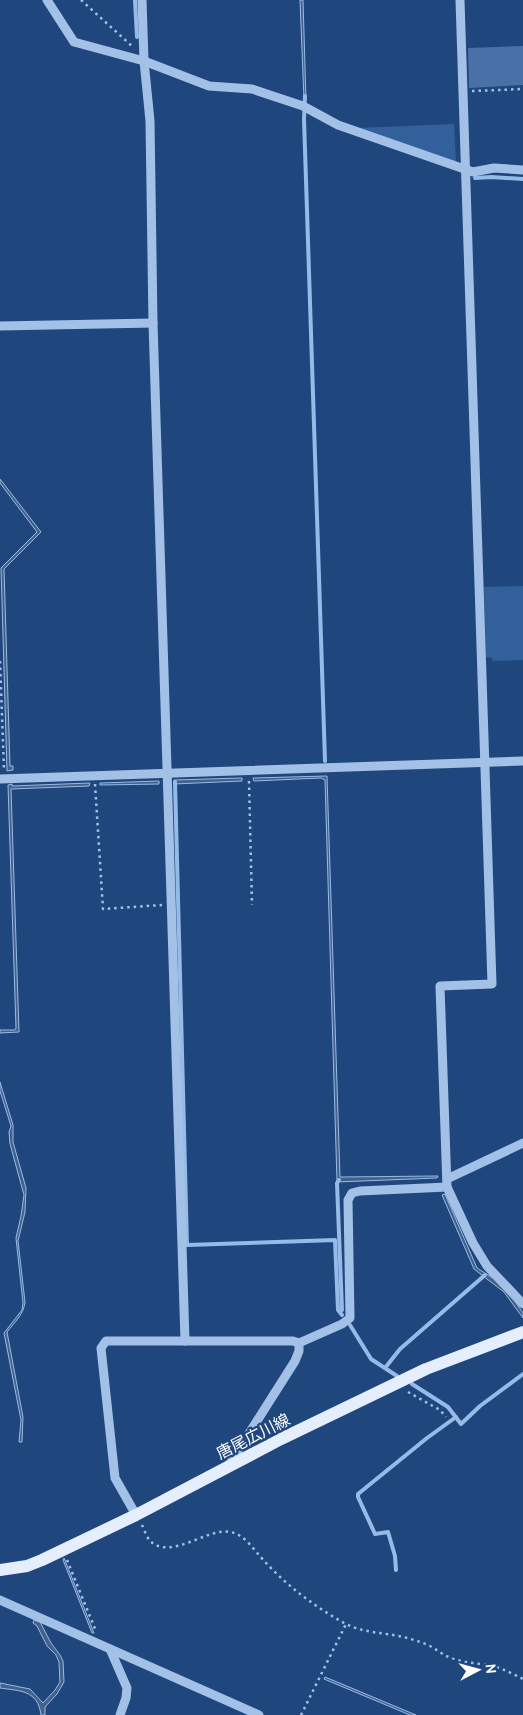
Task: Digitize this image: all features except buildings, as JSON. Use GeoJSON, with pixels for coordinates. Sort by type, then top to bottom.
{"type":"FeatureCollection","features":[{"type":"Feature","properties":{"kind":"main road","name":"唐尾広川線"},"geometry":{"type":"LineString","coordinates":[[0,1570],[27,1566],[136,1514],[281,1439],[426,1369],[523,1332]]}},
{"type":"Feature","properties":{"kind":"street"},"geometry":{"type":"LineString","coordinates":[[47,0],[74,42],[144,59],[209,86],[252,89],[302,106],[338,125],[473,172],[494,168],[523,170]]}},
{"type":"Feature","properties":{"kind":"street"},"geometry":{"type":"LineString","coordinates":[[142,0],[144,59],[150,121],[153,323],[185,1341]]}},
{"type":"Feature","properties":{"kind":"street"},"geometry":{"type":"LineString","coordinates":[[460,0],[492,984],[440,986],[447,1183],[473,1243],[487,1266],[523,1304]]}},
{"type":"Feature","properties":{"kind":"street"},"geometry":{"type":"LineString","coordinates":[[0,326],[153,323]]}},
{"type":"Feature","properties":{"kind":"street"},"geometry":{"type":"LineString","coordinates":[[2,779],[523,761]]}},
{"type":"Feature","properties":{"kind":"street"},"geometry":{"type":"LineString","coordinates":[[299,1343],[342,1324],[350,1318],[348,1200],[352,1193],[447,1183],[523,1143]]}},
{"type":"Feature","properties":{"kind":"street"},"geometry":{"type":"LineString","coordinates":[[136,1514],[116,1478],[101,1348],[106,1341],[293,1340],[299,1343]]}},
{"type":"Feature","properties":{"kind":"street"},"geometry":{"type":"LineString","coordinates":[[228,1467],[295,1361],[299,1351],[299,1343]]}},
{"type":"Feature","properties":{"kind":"street"},"geometry":{"type":"LineString","coordinates":[[0,1600],[259,1715]]}},
{"type":"Feature","properties":{"kind":"street"},"geometry":{"type":"LineString","coordinates":[[110,1649],[127,1688],[126,1698],[120,1715]]}},
{"type":"Feature","properties":{"kind":"path"},"geometry":{"type":"LineString","coordinates":[[81,0],[144,59]]}},
{"type":"Feature","properties":{"kind":"path"},"geometry":{"type":"LineString","coordinates":[[463,92],[523,89]]}},
{"type":"Feature","properties":{"kind":"path"},"geometry":{"type":"LineString","coordinates":[[0,661],[2,779]]}},
{"type":"Feature","properties":{"kind":"path"},"geometry":{"type":"LineString","coordinates":[[249,770],[252,905]]}},
{"type":"Feature","properties":{"kind":"path"},"geometry":{"type":"LineString","coordinates":[[94,776],[103,909],[172,905]]}},
{"type":"Feature","properties":{"kind":"path"},"geometry":{"type":"LineString","coordinates":[[395,1385],[440,1410],[446,1417]]}},
{"type":"Feature","properties":{"kind":"path"},"geometry":{"type":"LineString","coordinates":[[136,1514],[150,1541],[162,1547],[189,1543],[219,1532],[229,1531],[239,1534],[275,1573],[299,1595],[346,1624],[366,1631],[404,1637],[426,1644],[448,1657],[464,1662],[492,1666],[523,1679]]}},
{"type":"Feature","properties":{"kind":"path"},"geometry":{"type":"LineString","coordinates":[[63,1549],[101,1645]]}},
{"type":"Feature","properties":{"kind":"path"},"geometry":{"type":"LineString","coordinates":[[302,1715],[346,1624]]}},
{"type":"Feature","properties":{"kind":"shaded area"},"geometry":{"type":"Polygon","coordinates":[[[300,0],[303,0],[306,100],[304,100],[300,0]]]}},
{"type":"Feature","properties":{"kind":"shaded area"},"geometry":{"type":"Polygon","coordinates":[[[454,124],[456,162],[356,128],[454,124]]]}},
{"type":"Feature","properties":{"kind":"shaded area"},"geometry":{"type":"Polygon","coordinates":[[[0,479],[41,532],[4,569],[10,766],[13,766],[13,770],[7,771],[1,568],[37,532],[0,483],[0,479]]]}},
{"type":"Feature","properties":{"kind":"shaded area"},"geometry":{"type":"Polygon","coordinates":[[[523,586],[523,660],[492,661],[492,658],[486,657],[484,587],[523,586]]]}},
{"type":"Feature","properties":{"kind":"shaded area"},"geometry":{"type":"Polygon","coordinates":[[[327,776],[340,1177],[438,1176],[437,1178],[337,1182],[325,780],[321,778],[254,781],[253,778],[327,776]]]}},
{"type":"Feature","properties":{"kind":"shaded area"},"geometry":{"type":"Polygon","coordinates":[[[242,778],[242,781],[174,784],[174,780],[242,778]]]}},
{"type":"Feature","properties":{"kind":"shaded area"},"geometry":{"type":"Polygon","coordinates":[[[159,781],[159,784],[100,785],[100,783],[159,781]]]}},
{"type":"Feature","properties":{"kind":"shaded area"},"geometry":{"type":"Polygon","coordinates":[[[90,783],[89,786],[11,789],[19,1032],[0,1033],[0,1030],[15,1030],[16,1028],[8,785],[90,783]]]}},
{"type":"Feature","properties":{"kind":"shaded area"},"geometry":{"type":"Polygon","coordinates":[[[0,1082],[13,1125],[13,1142],[26,1188],[25,1212],[18,1241],[25,1302],[21,1314],[7,1332],[23,1417],[22,1442],[19,1442],[21,1420],[4,1333],[22,1310],[23,1303],[16,1238],[24,1195],[10,1144],[9,1132],[11,1126],[0,1091],[0,1082]]]}},
{"type":"Feature","properties":{"kind":"shaded area"},"geometry":{"type":"Polygon","coordinates":[[[445,1194],[477,1268],[499,1282],[507,1290],[523,1313],[523,1318],[504,1292],[474,1269],[442,1195],[445,1194]]]}},
{"type":"Feature","properties":{"kind":"shaded area"},"geometry":{"type":"Polygon","coordinates":[[[64,1558],[94,1633],[92,1633],[63,1560],[64,1558]]]}},
{"type":"Feature","properties":{"kind":"shaded area"},"geometry":{"type":"Polygon","coordinates":[[[34,1620],[40,1622],[63,1661],[64,1682],[57,1694],[45,1707],[45,1715],[41,1715],[36,1701],[27,1693],[0,1688],[0,1683],[30,1689],[43,1703],[60,1682],[59,1662],[56,1655],[47,1646],[37,1626],[33,1623],[34,1620]]]}},
{"type":"Feature","properties":{"kind":"shaded area"},"geometry":{"type":"Polygon","coordinates":[[[325,1677],[416,1715],[410,1715],[324,1679],[325,1677]]]}},
{"type":"Feature","properties":{"kind":"waterway"},"geometry":{"type":"LineString","coordinates":[[135,0],[137,37]]}},
{"type":"Feature","properties":{"kind":"waterway"},"geometry":{"type":"LineString","coordinates":[[305,96],[304,119],[325,761]]}},
{"type":"Feature","properties":{"kind":"waterway"},"geometry":{"type":"LineString","coordinates":[[475,178],[523,179]]}},
{"type":"Feature","properties":{"kind":"waterway"},"geometry":{"type":"LineString","coordinates":[[175,782],[187,1245],[335,1240],[338,1310],[342,1315]]}},
{"type":"Feature","properties":{"kind":"waterway"},"geometry":{"type":"LineString","coordinates":[[339,1180],[337,1183],[342,1310]]}},
{"type":"Feature","properties":{"kind":"waterway"},"geometry":{"type":"LineString","coordinates":[[385,1368],[400,1349],[485,1275]]}},
{"type":"Feature","properties":{"kind":"waterway"},"geometry":{"type":"LineString","coordinates":[[350,1325],[371,1359],[397,1376]]}},
{"type":"Feature","properties":{"kind":"waterway"},"geometry":{"type":"LineString","coordinates":[[412,1384],[448,1407],[461,1424],[480,1406],[523,1374]]}},
{"type":"Feature","properties":{"kind":"waterway"},"geometry":{"type":"LineString","coordinates":[[396,1570],[395,1556],[388,1532],[375,1534],[358,1494],[456,1417]]}}]}
